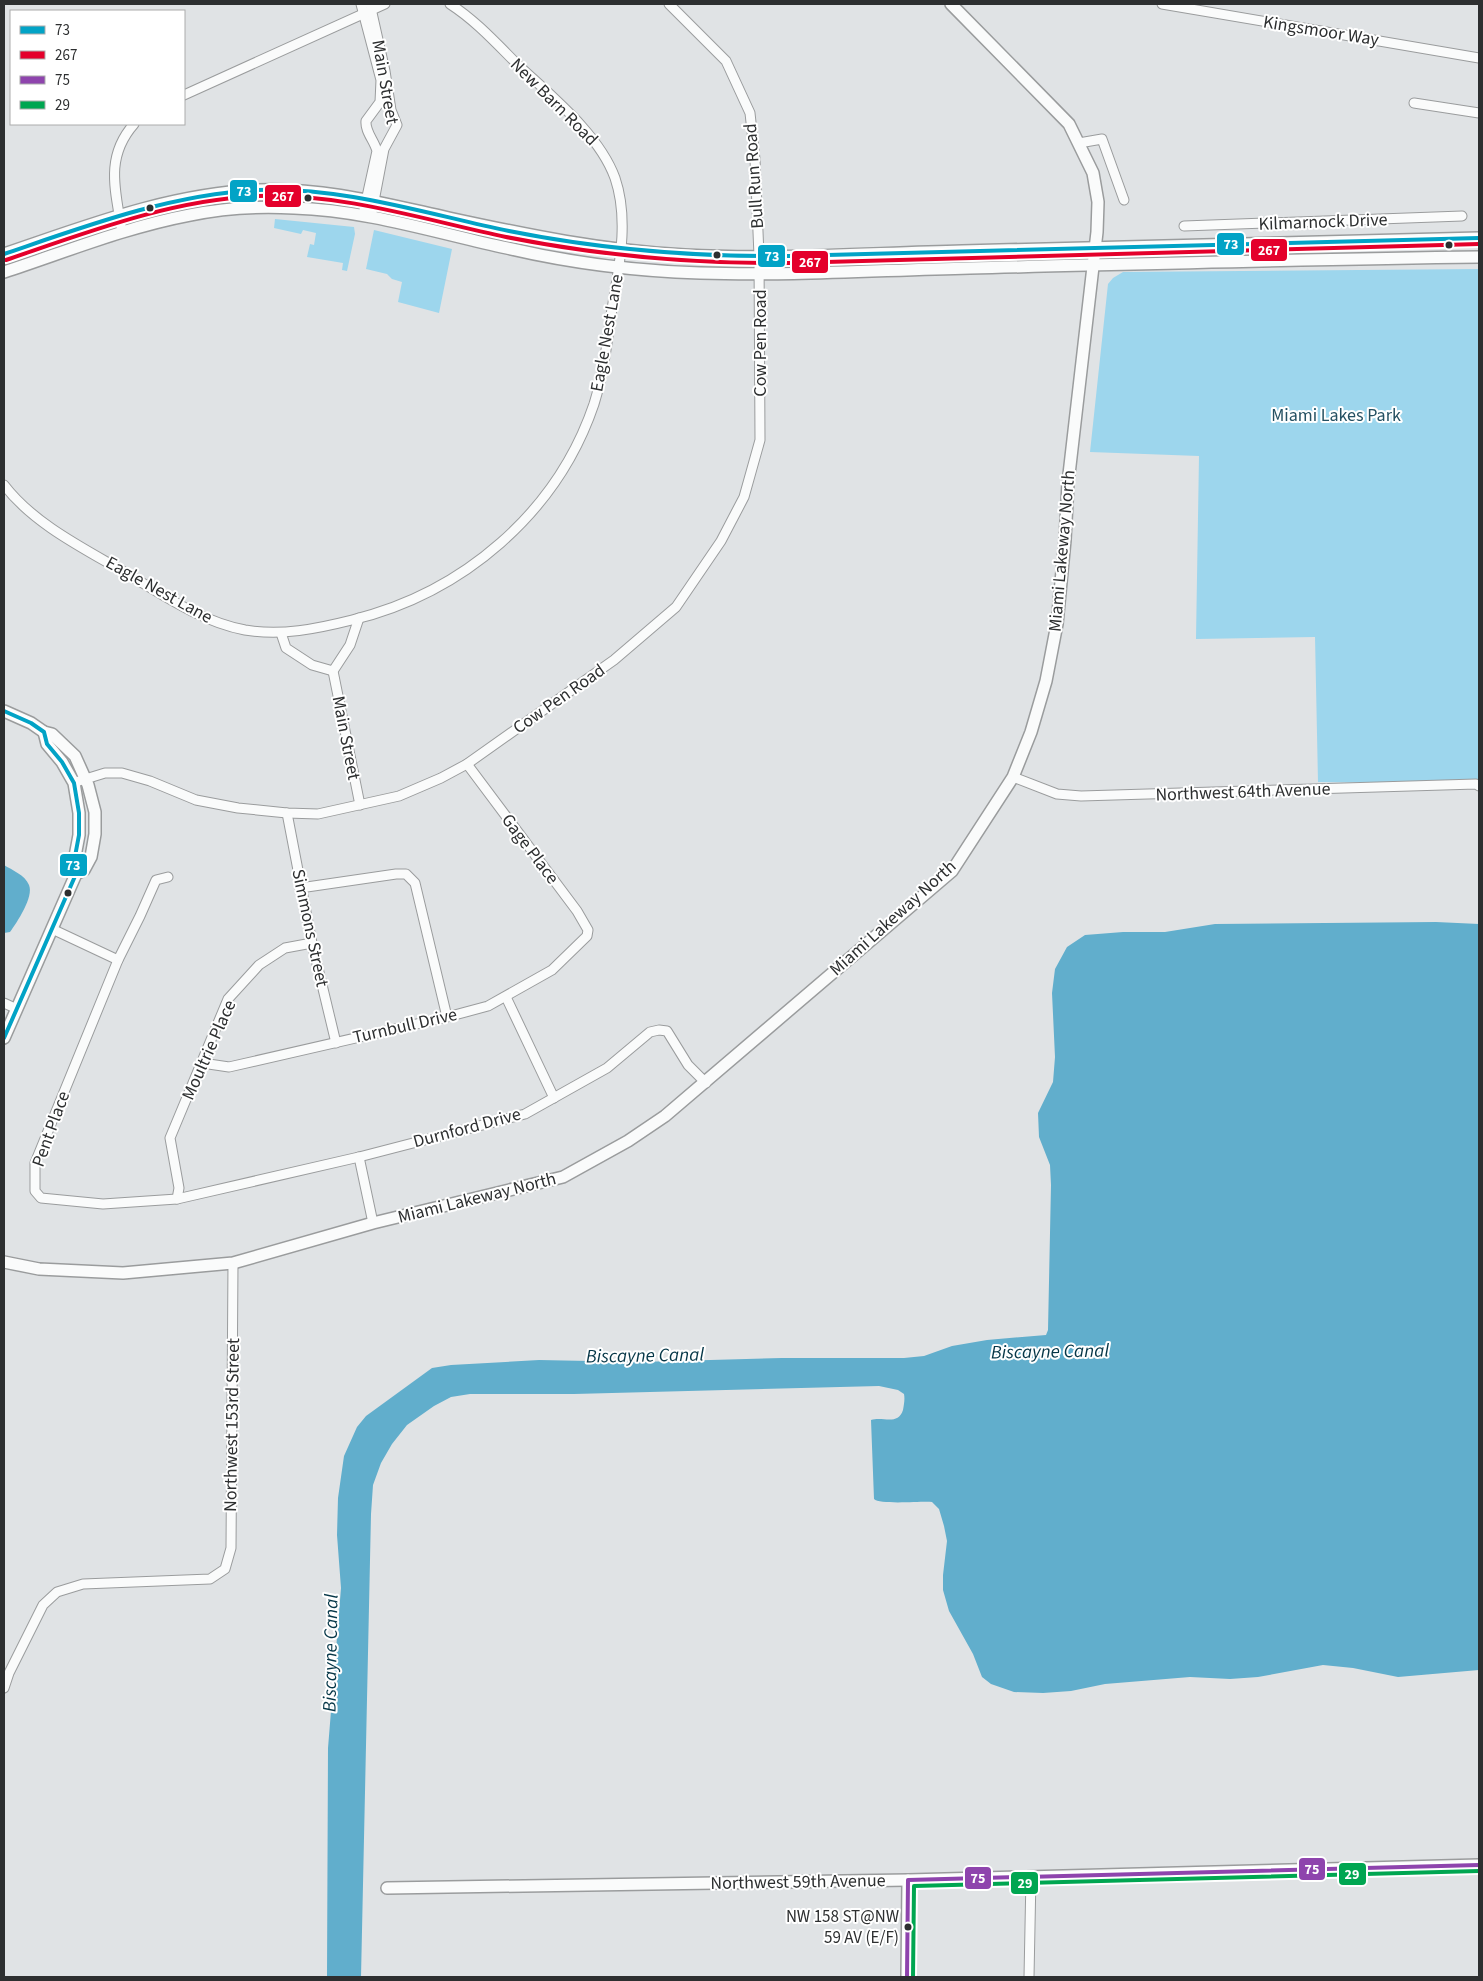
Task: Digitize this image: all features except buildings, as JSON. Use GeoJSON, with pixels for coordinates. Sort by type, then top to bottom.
{"type":"FeatureCollection","features":[{"type":"Feature","properties":{"kind":"main road","name":"Miami Lakeway North"},"geometry":{"type":"LineString","coordinates":[[4,1262],[39,1269],[123,1273],[233,1263],[373,1223],[563,1177],[628,1141],[665,1116],[706,1083],[952,870],[1013,777],[1031,732],[1046,681],[1057,624],[1068,483],[1098,202],[1093,173],[1069,124],[951,4]]}},
{"type":"Feature","properties":{"kind":"main road"},"geometry":{"type":"LineString","coordinates":[[4,254],[119,215],[171,200],[252,190],[301,190],[371,200],[525,235],[620,251],[688,256],[759,256],[1479,238]]}},
{"type":"Feature","properties":{"kind":"main road"},"geometry":{"type":"LineString","coordinates":[[4,272],[122,232],[167,220],[224,210],[299,208],[367,216],[574,262],[670,272],[759,273],[1290,259],[1479,257]]}},
{"type":"Feature","properties":{"kind":"main road"},"geometry":{"type":"LineString","coordinates":[[1290,242],[1290,259]]}},
{"type":"Feature","properties":{"kind":"main road"},"geometry":{"type":"LineString","coordinates":[[4,711],[31,723],[44,732],[52,734],[75,756],[85,778],[95,812],[95,834],[91,857],[84,870],[76,874],[4,1038]]}},
{"type":"Feature","properties":{"kind":"main road"},"geometry":{"type":"LineString","coordinates":[[44,732],[47,744],[62,762],[74,783],[79,814],[79,835],[73,867],[76,874]]}},
{"type":"Feature","properties":{"kind":"main road","name":"Northwest 59th Avenue"},"geometry":{"type":"LineString","coordinates":[[387,1888],[908,1880],[1479,1865]]}},
{"type":"Feature","properties":{"kind":"main road"},"geometry":{"type":"LineString","coordinates":[[906,1977],[908,1880]]}},
{"type":"Feature","properties":{"kind":"street"},"geometry":{"type":"LineString","coordinates":[[185,95],[366,7],[385,4]]}},
{"type":"Feature","properties":{"kind":"street","name":"New Barn Road"},"geometry":{"type":"LineString","coordinates":[[450,4],[478,26],[586,131],[600,149],[612,171],[621,201],[620,251]]}},
{"type":"Feature","properties":{"kind":"street","name":"Bull Run Road"},"geometry":{"type":"LineString","coordinates":[[669,4],[726,61],[750,114],[755,159],[759,256]]}},
{"type":"Feature","properties":{"kind":"street","name":"Kingsmoor Way"},"geometry":{"type":"LineString","coordinates":[[1162,4],[1479,58]]}},
{"type":"Feature","properties":{"kind":"street","name":"Main Street"},"geometry":{"type":"LineString","coordinates":[[366,7],[381,80],[380,102],[366,121],[367,132],[374,141],[377,151],[371,200]]}},
{"type":"Feature","properties":{"kind":"street","name":"Main Street"},"geometry":{"type":"LineString","coordinates":[[366,7],[385,71],[390,110],[396,125],[384,149],[367,216]]}},
{"type":"Feature","properties":{"kind":"street"},"geometry":{"type":"LineString","coordinates":[[1414,103],[1479,113]]}},
{"type":"Feature","properties":{"kind":"street"},"geometry":{"type":"LineString","coordinates":[[122,232],[114,180],[115,160],[123,139],[133,125]]}},
{"type":"Feature","properties":{"kind":"street"},"geometry":{"type":"LineString","coordinates":[[1080,144],[1102,139],[1124,200]]}},
{"type":"Feature","properties":{"kind":"street","name":"Kilmarnock Drive"},"geometry":{"type":"LineString","coordinates":[[1184,226],[1462,216]]}},
{"type":"Feature","properties":{"kind":"street","name":"Eagle Nest Lane"},"geometry":{"type":"LineString","coordinates":[[4,485],[44,523],[80,546],[182,606],[231,627],[259,632],[318,628],[359,618],[416,599],[472,566],[523,521],[550,489],[568,461],[594,403],[604,365],[620,251]]}},
{"type":"Feature","properties":{"kind":"street","name":"Cow Pen Road"},"geometry":{"type":"LineString","coordinates":[[74,783],[105,773],[122,773],[150,780],[196,800],[238,808],[287,814],[318,814],[360,805],[399,796],[441,778],[467,764],[614,660],[676,607],[721,541],[744,497],[760,440],[759,256]]}},
{"type":"Feature","properties":{"kind":"street","name":"Main Street"},"geometry":{"type":"LineString","coordinates":[[359,618],[350,645],[333,671],[360,805]]}},
{"type":"Feature","properties":{"kind":"street","name":"Main Street"},"geometry":{"type":"LineString","coordinates":[[281,632],[286,648],[312,666],[333,671]]}},
{"type":"Feature","properties":{"kind":"street","name":"Gage Place"},"geometry":{"type":"LineString","coordinates":[[467,764],[577,912],[588,930],[587,936]]}},
{"type":"Feature","properties":{"kind":"street","name":"Northwest 64th Avenue"},"geometry":{"type":"LineString","coordinates":[[1013,777],[1056,794],[1081,796],[1478,784]]}},
{"type":"Feature","properties":{"kind":"street","name":"Simmons Street"},"geometry":{"type":"LineString","coordinates":[[287,814],[300,888],[336,1043]]}},
{"type":"Feature","properties":{"kind":"street"},"geometry":{"type":"LineString","coordinates":[[300,888],[406,874],[415,883],[447,1017]]}},
{"type":"Feature","properties":{"kind":"street","name":"Pent Place"},"geometry":{"type":"LineString","coordinates":[[168,877],[156,880],[118,960],[35,1163],[35,1192],[41,1198],[103,1204],[177,1199]]}},
{"type":"Feature","properties":{"kind":"street"},"geometry":{"type":"LineString","coordinates":[[52,929],[118,960]]}},
{"type":"Feature","properties":{"kind":"street","name":"Turnbull Drive"},"geometry":{"type":"LineString","coordinates":[[202,1063],[229,1067],[488,1006],[552,970],[587,936]]}},
{"type":"Feature","properties":{"kind":"street","name":"Moultrie Place"},"geometry":{"type":"LineString","coordinates":[[177,1199],[179,1188],[170,1138],[228,999],[259,965],[285,948],[312,943]]}},
{"type":"Feature","properties":{"kind":"street"},"geometry":{"type":"LineString","coordinates":[[506,997],[554,1098]]}},
{"type":"Feature","properties":{"kind":"street"},"geometry":{"type":"LineString","coordinates":[[4,1003],[17,1008]]}},
{"type":"Feature","properties":{"kind":"street","name":"Durnford Drive"},"geometry":{"type":"LineString","coordinates":[[177,1199],[359,1157],[525,1114],[607,1068],[650,1032],[659,1030],[666,1031],[688,1065],[706,1083]]}},
{"type":"Feature","properties":{"kind":"street"},"geometry":{"type":"LineString","coordinates":[[359,1157],[373,1223]]}},
{"type":"Feature","properties":{"kind":"street","name":"Northwest 153rd Street"},"geometry":{"type":"LineString","coordinates":[[4,1688],[9,1673],[43,1606],[56,1592],[83,1584],[210,1579],[225,1569],[231,1548],[233,1263]]}},
{"type":"Feature","properties":{"kind":"street"},"geometry":{"type":"LineString","coordinates":[[1029,1977],[1031,1876]]}},
{"type":"Feature","properties":{"kind":"green space"},"geometry":{"type":"Polygon","coordinates":[[[275,219],[354,227],[355,234],[347,271],[342,270],[343,263],[307,257],[310,244],[314,245],[316,233],[303,230],[301,234],[274,228],[275,219]]]}},
{"type":"Feature","properties":{"kind":"green space"},"geometry":{"type":"Polygon","coordinates":[[[374,230],[452,249],[439,313],[398,302],[402,282],[392,279],[387,274],[366,269],[374,230]]]}},
{"type":"Feature","properties":{"kind":"green space","name":"Miami Lakes Park"},"geometry":{"type":"Polygon","coordinates":[[[1479,269],[1479,784],[1318,782],[1315,637],[1196,639],[1199,456],[1090,452],[1108,284],[1113,278],[1123,272],[1479,269]]]}},
{"type":"Feature","properties":{"kind":"water"},"geometry":{"type":"Polygon","coordinates":[[[4,865],[25,878],[30,890],[27,903],[20,916],[10,932],[4,933],[4,865]]]}},
{"type":"Feature","properties":{"kind":"water","name":"Biscayne Canal"},"geometry":{"type":"Polygon","coordinates":[[[1436,922],[1479,924],[1479,1670],[1398,1677],[1353,1668],[1323,1665],[1258,1677],[1230,1679],[1190,1677],[1105,1684],[1071,1691],[1043,1693],[1014,1692],[991,1684],[982,1677],[973,1654],[949,1611],[943,1590],[947,1541],[939,1509],[932,1502],[884,1502],[874,1499],[871,1420],[894,1419],[901,1415],[904,1394],[898,1390],[879,1386],[574,1394],[470,1394],[451,1397],[434,1406],[407,1425],[392,1444],[381,1463],[373,1485],[361,1977],[327,1977],[328,1748],[341,1588],[337,1535],[338,1498],[344,1456],[357,1427],[366,1416],[432,1368],[451,1365],[539,1360],[639,1362],[782,1358],[904,1358],[924,1356],[952,1346],[987,1340],[1046,1335],[1048,1330],[1051,1185],[1050,1165],[1039,1137],[1038,1113],[1053,1082],[1055,1057],[1052,993],[1055,969],[1067,947],[1085,935],[1123,932],[1165,932],[1215,924],[1436,922]]]}},
{"type":"Feature","properties":{"kind":"transit line","name":"73"},"geometry":{"type":"LineString","coordinates":[[4,254],[128,213],[191,198],[256,190],[320,192],[384,203],[544,238],[614,248],[683,254],[789,256],[1479,238]]}},
{"type":"Feature","properties":{"kind":"transit line","name":"267"},"geometry":{"type":"LineString","coordinates":[[6,260],[130,219],[193,204],[258,196],[289,196],[352,203],[541,244],[647,258],[717,262],[789,263],[1479,244]]}},
{"type":"Feature","properties":{"kind":"transit line","name":"73"},"geometry":{"type":"LineString","coordinates":[[4,711],[31,723],[44,732],[47,744],[62,762],[74,783],[79,813],[79,835],[73,867],[76,874],[4,1038]]}},
{"type":"Feature","properties":{"kind":"transit line","name":"75"},"geometry":{"type":"LineString","coordinates":[[907,1977],[908,1880],[1479,1865]]}},
{"type":"Feature","properties":{"kind":"transit line","name":"29"},"geometry":{"type":"LineString","coordinates":[[913,1977],[914,1886],[1479,1871]]}},
{"type":"Feature","properties":{"kind":"place","name":"NW 158 ST@NW 59 AV (E/F)"},"geometry":{"type":"Point","coordinates":[908,1927]}}]}
